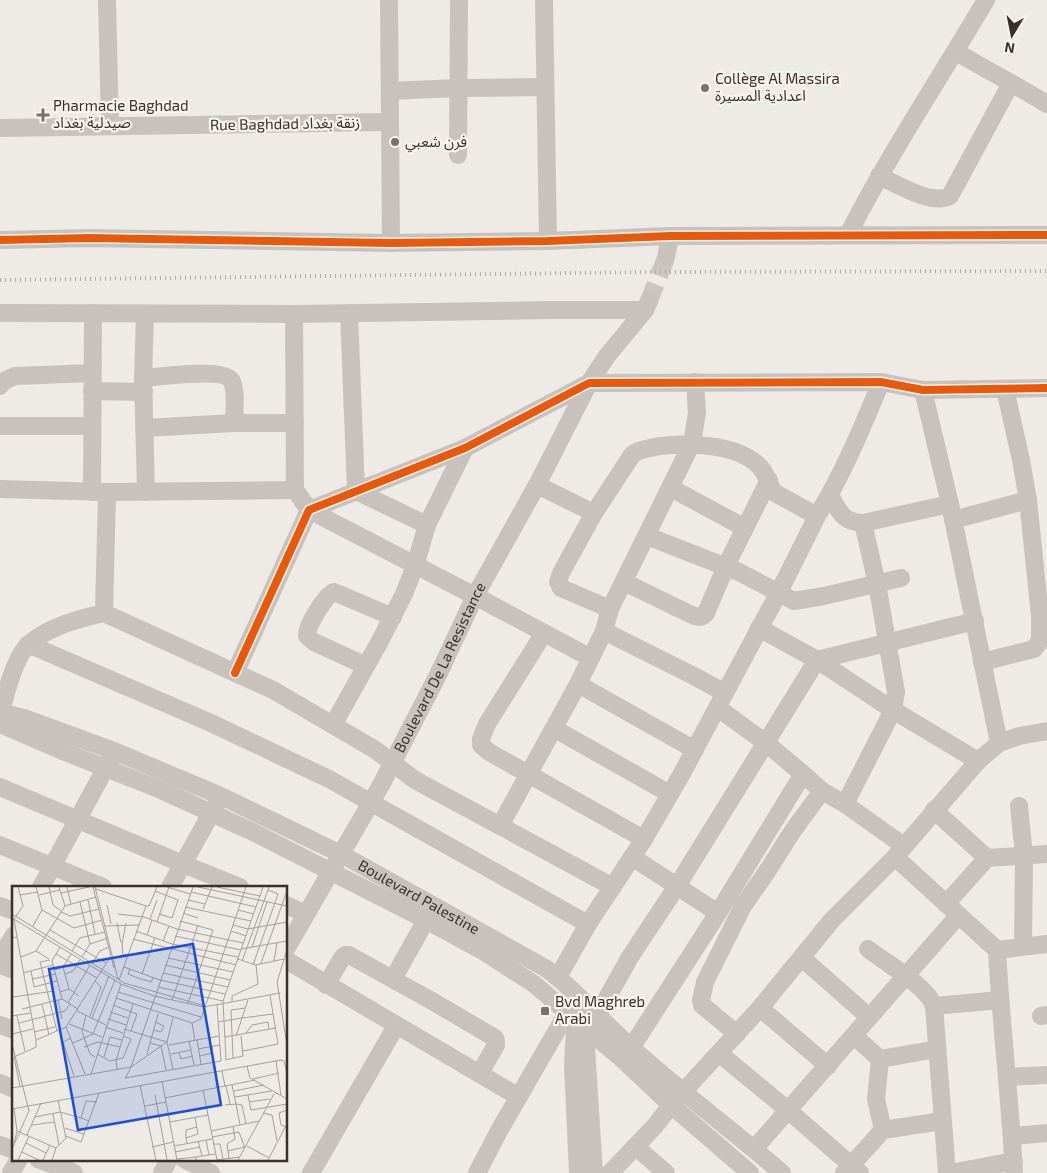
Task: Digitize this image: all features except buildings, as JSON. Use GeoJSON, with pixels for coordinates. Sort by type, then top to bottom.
{"type":"FeatureCollection","features":[{"type":"Feature","properties":{"kind":"street"},"geometry":{"type":"LineString","coordinates":[[107,0],[110,126]]}},
{"type":"Feature","properties":{"kind":"street"},"geometry":{"type":"LineString","coordinates":[[389,0],[392,243]]}},
{"type":"Feature","properties":{"kind":"street"},"geometry":{"type":"LineString","coordinates":[[458,155],[459,0]]}},
{"type":"Feature","properties":{"kind":"street"},"geometry":{"type":"LineString","coordinates":[[544,0],[548,242]]}},
{"type":"Feature","properties":{"kind":"street"},"geometry":{"type":"LineString","coordinates":[[848,235],[879,176],[986,0]]}},
{"type":"Feature","properties":{"kind":"street"},"geometry":{"type":"LineString","coordinates":[[956,52],[1047,104]]}},
{"type":"Feature","properties":{"kind":"street"},"geometry":{"type":"LineString","coordinates":[[879,176],[928,197],[943,199],[950,196],[1011,83]]}},
{"type":"Feature","properties":{"kind":"street"},"geometry":{"type":"LineString","coordinates":[[390,91],[545,87]]}},
{"type":"Feature","properties":{"kind":"street","name":"Rue Baghdad زنقة بغداد"},"geometry":{"type":"LineString","coordinates":[[0,128],[390,122]]}},
{"type":"Feature","properties":{"kind":"street"},"geometry":{"type":"LineString","coordinates":[[0,240],[89,238],[392,243],[548,242],[670,236],[1047,235]]}},
{"type":"Feature","properties":{"kind":"street"},"geometry":{"type":"LineString","coordinates":[[666,258],[670,236]]}},
{"type":"Feature","properties":{"kind":"street","name":"Boulevard De La Resistance"},"geometry":{"type":"LineString","coordinates":[[288,946],[392,763],[438,675],[475,596],[589,383],[647,305],[551,310],[349,313]]}},
{"type":"Feature","properties":{"kind":"street"},"geometry":{"type":"LineString","coordinates":[[0,313],[349,313],[356,492]]}},
{"type":"Feature","properties":{"kind":"street"},"geometry":{"type":"LineString","coordinates":[[93,313],[92,426],[100,492],[104,613]]}},
{"type":"Feature","properties":{"kind":"street"},"geometry":{"type":"LineString","coordinates":[[144,314],[146,492]]}},
{"type":"Feature","properties":{"kind":"street"},"geometry":{"type":"LineString","coordinates":[[294,314],[295,490],[309,510],[591,658]]}},
{"type":"Feature","properties":{"kind":"street"},"geometry":{"type":"LineString","coordinates":[[0,386],[4,380],[15,376],[92,373]]}},
{"type":"Feature","properties":{"kind":"street"},"geometry":{"type":"LineString","coordinates":[[92,391],[144,385],[179,375],[217,374],[226,376],[231,380],[234,387],[234,422]]}},
{"type":"Feature","properties":{"kind":"street"},"geometry":{"type":"LineString","coordinates":[[500,826],[555,729],[578,684],[604,631],[610,609],[692,443],[697,413],[696,382]]}},
{"type":"Feature","properties":{"kind":"street"},"geometry":{"type":"LineString","coordinates":[[558,977],[588,924],[644,839],[695,750],[858,439],[881,382]]}},
{"type":"Feature","properties":{"kind":"street"},"geometry":{"type":"LineString","coordinates":[[235,673],[309,510],[465,448],[589,383],[881,382],[923,390],[1047,388]]}},
{"type":"Feature","properties":{"kind":"street"},"geometry":{"type":"LineString","coordinates":[[982,662],[1034,649],[1040,640],[1040,616],[1028,500],[1005,389]]}},
{"type":"Feature","properties":{"kind":"street"},"geometry":{"type":"LineString","coordinates":[[923,390],[952,512],[999,743]]}},
{"type":"Feature","properties":{"kind":"street"},"geometry":{"type":"LineString","coordinates":[[145,428],[234,422],[295,422]]}},
{"type":"Feature","properties":{"kind":"street"},"geometry":{"type":"LineString","coordinates":[[0,426],[92,426]]}},
{"type":"Feature","properties":{"kind":"street"},"geometry":{"type":"LineString","coordinates":[[610,609],[561,588],[558,582],[561,573],[594,513],[632,455],[644,449],[692,443],[736,451],[756,462],[766,473],[775,493],[817,516]]}},
{"type":"Feature","properties":{"kind":"street"},"geometry":{"type":"LineString","coordinates":[[333,725],[393,617],[415,566],[427,526],[465,448]]}},
{"type":"Feature","properties":{"kind":"street"},"geometry":{"type":"LineString","coordinates":[[624,582],[698,617],[703,616],[769,480]]}},
{"type":"Feature","properties":{"kind":"street"},"geometry":{"type":"LineString","coordinates":[[536,485],[594,513]]}},
{"type":"Feature","properties":{"kind":"street"},"geometry":{"type":"LineString","coordinates":[[671,488],[745,528]]}},
{"type":"Feature","properties":{"kind":"street"},"geometry":{"type":"LineString","coordinates":[[0,489],[100,492],[295,490]]}},
{"type":"Feature","properties":{"kind":"street"},"geometry":{"type":"LineString","coordinates":[[356,492],[427,526]]}},
{"type":"Feature","properties":{"kind":"street"},"geometry":{"type":"LineString","coordinates":[[830,494],[842,516],[852,523],[952,512],[1028,500]]}},
{"type":"Feature","properties":{"kind":"street"},"geometry":{"type":"LineString","coordinates":[[844,804],[893,710],[896,684],[863,523]]}},
{"type":"Feature","properties":{"kind":"street"},"geometry":{"type":"LineString","coordinates":[[647,536],[726,566],[794,601],[901,578]]}},
{"type":"Feature","properties":{"kind":"street"},"geometry":{"type":"LineString","coordinates":[[366,666],[314,642],[307,636],[307,629],[327,596],[334,592],[393,617]]}},
{"type":"Feature","properties":{"kind":"street"},"geometry":{"type":"LineString","coordinates":[[0,716],[20,654],[80,618],[104,613],[273,690],[374,749],[415,780],[613,887]]}},
{"type":"Feature","properties":{"kind":"street"},"geometry":{"type":"LineString","coordinates":[[477,1173],[519,1097],[582,1013],[630,957],[677,886],[817,660],[975,621]]}},
{"type":"Feature","properties":{"kind":"street"},"geometry":{"type":"LineString","coordinates":[[759,628],[817,660],[893,710],[978,761]]}},
{"type":"Feature","properties":{"kind":"street"},"geometry":{"type":"LineString","coordinates":[[604,631],[694,676],[766,743],[822,791],[844,804],[899,851],[952,909],[997,950],[1014,1167],[948,1173],[932,999],[905,976],[868,949]]}},
{"type":"Feature","properties":{"kind":"street"},"geometry":{"type":"LineString","coordinates":[[544,633],[504,696],[481,738],[482,745],[489,752],[644,839]]}},
{"type":"Feature","properties":{"kind":"street"},"geometry":{"type":"LineString","coordinates":[[38,644],[302,766],[371,802],[588,924]]}},
{"type":"Feature","properties":{"kind":"street"},"geometry":{"type":"LineString","coordinates":[[578,684],[695,750]]}},
{"type":"Feature","properties":{"kind":"street","name":"Boulevard Palestine"},"geometry":{"type":"LineString","coordinates":[[0,716],[114,751],[221,796],[341,854],[547,969],[558,977],[582,1013],[677,1098],[754,1149],[782,1173]]}},
{"type":"Feature","properties":{"kind":"street","name":"Boulevard Palestine"},"geometry":{"type":"LineString","coordinates":[[0,716],[106,768],[162,790],[253,832],[426,920],[513,970],[582,1013],[631,1048],[742,1170]]}},
{"type":"Feature","properties":{"kind":"street"},"geometry":{"type":"LineString","coordinates":[[555,729],[670,794]]}},
{"type":"Feature","properties":{"kind":"street"},"geometry":{"type":"LineString","coordinates":[[610,1173],[636,1147],[677,1098],[720,1054],[832,920],[899,851],[978,761],[999,743],[1020,736],[1047,731]]}},
{"type":"Feature","properties":{"kind":"street"},"geometry":{"type":"LineString","coordinates":[[42,886],[114,751]]}},
{"type":"Feature","properties":{"kind":"street"},"geometry":{"type":"LineString","coordinates":[[631,1048],[718,913],[803,774]]}},
{"type":"Feature","properties":{"kind":"street"},"geometry":{"type":"LineString","coordinates":[[0,787],[237,886]]}},
{"type":"Feature","properties":{"kind":"street"},"geometry":{"type":"LineString","coordinates":[[737,1034],[702,1005],[701,1000],[705,982],[743,906],[792,832],[822,791]]}},
{"type":"Feature","properties":{"kind":"street"},"geometry":{"type":"LineString","coordinates":[[171,886],[221,796]]}},
{"type":"Feature","properties":{"kind":"street"},"geometry":{"type":"LineString","coordinates":[[1018,806],[1024,856],[1023,946]]}},
{"type":"Feature","properties":{"kind":"street"},"geometry":{"type":"LineString","coordinates":[[934,810],[988,858],[1047,854]]}},
{"type":"Feature","properties":{"kind":"street"},"geometry":{"type":"LineString","coordinates":[[0,845],[101,886]]}},
{"type":"Feature","properties":{"kind":"street"},"geometry":{"type":"LineString","coordinates":[[632,857],[718,913]]}},
{"type":"Feature","properties":{"kind":"street"},"geometry":{"type":"LineString","coordinates":[[754,1149],[905,976],[988,858]]}},
{"type":"Feature","properties":{"kind":"street"},"geometry":{"type":"LineString","coordinates":[[0,906],[12,910]]}},
{"type":"Feature","properties":{"kind":"street"},"geometry":{"type":"LineString","coordinates":[[288,907],[306,914]]}},
{"type":"Feature","properties":{"kind":"street"},"geometry":{"type":"LineString","coordinates":[[393,979],[426,920]]}},
{"type":"Feature","properties":{"kind":"street"},"geometry":{"type":"LineString","coordinates":[[0,958],[12,938]]}},
{"type":"Feature","properties":{"kind":"street"},"geometry":{"type":"LineString","coordinates":[[997,950],[1047,944]]}},
{"type":"Feature","properties":{"kind":"street"},"geometry":{"type":"LineString","coordinates":[[326,984],[345,955],[393,979],[494,1038],[496,1045],[480,1073]]}},
{"type":"Feature","properties":{"kind":"street"},"geometry":{"type":"LineString","coordinates":[[802,958],[869,1017]]}},
{"type":"Feature","properties":{"kind":"street"},"geometry":{"type":"LineString","coordinates":[[288,961],[519,1097]]}},
{"type":"Feature","properties":{"kind":"street"},"geometry":{"type":"LineString","coordinates":[[0,965],[12,969]]}},
{"type":"Feature","properties":{"kind":"street"},"geometry":{"type":"LineString","coordinates":[[934,1006],[1000,1000]]}},
{"type":"Feature","properties":{"kind":"street"},"geometry":{"type":"LineString","coordinates":[[760,1008],[828,1066]]}},
{"type":"Feature","properties":{"kind":"street"},"geometry":{"type":"LineString","coordinates":[[578,1173],[573,1065],[582,1013]]}},
{"type":"Feature","properties":{"kind":"street"},"geometry":{"type":"LineString","coordinates":[[582,1013],[594,1173]]}},
{"type":"Feature","properties":{"kind":"street"},"geometry":{"type":"LineString","coordinates":[[0,1024],[12,1029]]}},
{"type":"Feature","properties":{"kind":"street"},"geometry":{"type":"LineString","coordinates":[[311,1173],[396,1026]]}},
{"type":"Feature","properties":{"kind":"street"},"geometry":{"type":"LineString","coordinates":[[854,1036],[880,1059]]}},
{"type":"Feature","properties":{"kind":"street"},"geometry":{"type":"LineString","coordinates":[[880,1059],[937,1049]]}},
{"type":"Feature","properties":{"kind":"street"},"geometry":{"type":"LineString","coordinates":[[720,1054],[789,1111],[851,1170],[883,1130],[942,1121]]}},
{"type":"Feature","properties":{"kind":"street"},"geometry":{"type":"LineString","coordinates":[[880,1059],[876,1099],[883,1130]]}},
{"type":"Feature","properties":{"kind":"street"},"geometry":{"type":"LineString","coordinates":[[1008,1077],[1047,1075]]}},
{"type":"Feature","properties":{"kind":"street"},"geometry":{"type":"LineString","coordinates":[[0,1083],[12,1088]]}},
{"type":"Feature","properties":{"kind":"street"},"geometry":{"type":"LineString","coordinates":[[1013,1136],[1047,1133]]}},
{"type":"Feature","properties":{"kind":"street"},"geometry":{"type":"LineString","coordinates":[[0,1145],[12,1149]]}},
{"type":"Feature","properties":{"kind":"street"},"geometry":{"type":"LineString","coordinates":[[636,1147],[666,1173]]}},
{"type":"Feature","properties":{"kind":"street"},"geometry":{"type":"LineString","coordinates":[[11,1173],[18,1160]]}},
{"type":"Feature","properties":{"kind":"street"},"geometry":{"type":"LineString","coordinates":[[41,1160],[74,1173]]}},
{"type":"Feature","properties":{"kind":"street"},"geometry":{"type":"LineString","coordinates":[[162,1173],[168,1160]]}},
{"type":"Feature","properties":{"kind":"street"},"geometry":{"type":"LineString","coordinates":[[186,1160],[211,1173]]}},
{"type":"Feature","properties":{"kind":"tunnel"},"geometry":{"type":"LineString","coordinates":[[649,301],[666,258]]}},
{"type":"Feature","properties":{"kind":"railway"},"geometry":{"type":"LineString","coordinates":[[0,280],[656,272],[1047,271]]}},
{"type":"Feature","properties":{"kind":"cycle path"},"geometry":{"type":"LineString","coordinates":[[0,240],[89,238],[391,243],[548,241],[670,236],[1047,235]]}},
{"type":"Feature","properties":{"kind":"cycle path"},"geometry":{"type":"LineString","coordinates":[[235,673],[309,510],[465,448],[589,383],[881,382],[923,390],[1047,388]]}},
{"type":"Feature","properties":{"kind":"place","name":"Collège Al Massira اعدادية المسيرة"},"geometry":{"type":"Point","coordinates":[705,88]}},
{"type":"Feature","properties":{"kind":"place","name":"Pharmacie Baghdad صيدلية بغداد"},"geometry":{"type":"Point","coordinates":[43,115]}},
{"type":"Feature","properties":{"kind":"place","name":"فرن شعبي"},"geometry":{"type":"Point","coordinates":[395,142]}},
{"type":"Feature","properties":{"kind":"place","name":"Bvd Maghreb Arabi"},"geometry":{"type":"Point","coordinates":[545,1011]}}]}
